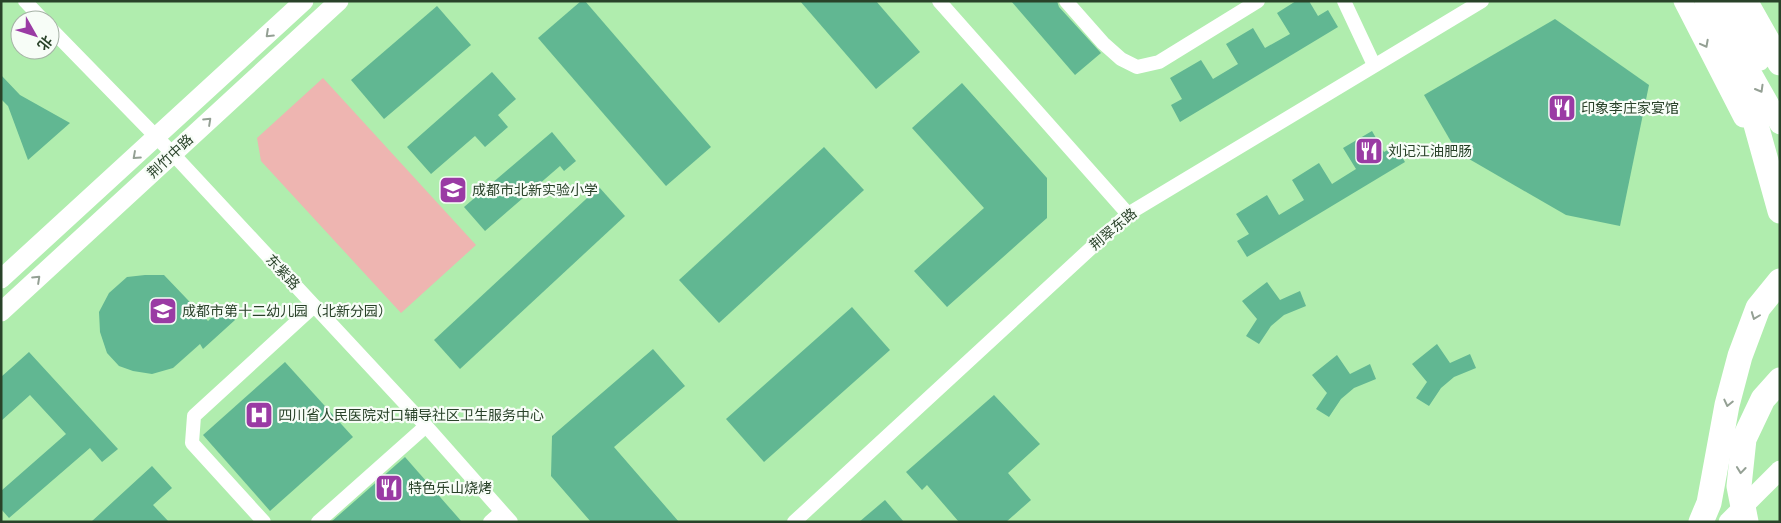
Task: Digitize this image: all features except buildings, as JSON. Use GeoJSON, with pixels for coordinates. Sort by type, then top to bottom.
{"type":"FeatureCollection","features":[{"type":"Feature","properties":{"kind":"highway"},"geometry":{"type":"LineString","coordinates":[[1709,1],[1753,114],[1780,211]]}},
{"type":"Feature","properties":{"kind":"highway"},"geometry":{"type":"LineString","coordinates":[[1745,1],[1780,63]]}},
{"type":"Feature","properties":{"kind":"highway"},"geometry":{"type":"LineString","coordinates":[[1701,522],[1709,503],[1727,405],[1740,356],[1758,308],[1780,281]]}},
{"type":"Feature","properties":{"kind":"highway"},"geometry":{"type":"LineString","coordinates":[[1746,522],[1739,486],[1744,438],[1763,399],[1780,380]]}},
{"type":"Feature","properties":{"kind":"main road","name":"荆竹中路"},"geometry":{"type":"LineString","coordinates":[[1,279],[304,1]]}},
{"type":"Feature","properties":{"kind":"main road","name":"荆竹中路"},"geometry":{"type":"LineString","coordinates":[[1,312],[339,1]]}},
{"type":"Feature","properties":{"kind":"main road"},"geometry":{"type":"LineString","coordinates":[[1683,1],[1780,191]]}},
{"type":"Feature","properties":{"kind":"main road"},"geometry":{"type":"LineString","coordinates":[[1709,1],[1780,124]]}},
{"type":"Feature","properties":{"kind":"main road"},"geometry":{"type":"LineString","coordinates":[[1727,1],[1780,95]]}},
{"type":"Feature","properties":{"kind":"main road"},"geometry":{"type":"LineString","coordinates":[[1728,522],[1780,470]]}},
{"type":"Feature","properties":{"kind":"street"},"geometry":{"type":"LineString","coordinates":[[939,1],[1128,214]]}},
{"type":"Feature","properties":{"kind":"street"},"geometry":{"type":"LineString","coordinates":[[1066,1],[1103,43],[1121,59],[1137,67],[1159,62],[1258,1]]}},
{"type":"Feature","properties":{"kind":"street"},"geometry":{"type":"LineString","coordinates":[[1344,1],[1374,65]]}},
{"type":"Feature","properties":{"kind":"street","name":"荆翠东路"},"geometry":{"type":"LineString","coordinates":[[794,522],[1128,214],[1482,1]]}},
{"type":"Feature","properties":{"kind":"street","name":"东紫路"},"geometry":{"type":"LineString","coordinates":[[60,38],[173,154],[426,426],[506,517]]}},
{"type":"Feature","properties":{"kind":"street"},"geometry":{"type":"LineString","coordinates":[[264,522],[192,443],[194,416],[314,306]]}},
{"type":"Feature","properties":{"kind":"street"},"geometry":{"type":"LineString","coordinates":[[318,522],[426,426]]}},
{"type":"Feature","properties":{"kind":"street"},"geometry":{"type":"LineString","coordinates":[[490,522],[506,517]]}},
{"type":"Feature","properties":{"kind":"shaded area"},"geometry":{"type":"Polygon","coordinates":[[[323,78],[476,245],[401,313],[261,161],[257,138],[323,78]]]}},
{"type":"Feature","properties":{"kind":"place","name":"印象李庄家宴馆"},"geometry":{"type":"Point","coordinates":[1562,108]}},
{"type":"Feature","properties":{"kind":"place","name":"刘记江油肥肠"},"geometry":{"type":"Point","coordinates":[1369,151]}},
{"type":"Feature","properties":{"kind":"place","name":"成都市北新实验小学"},"geometry":{"type":"Point","coordinates":[453,190]}},
{"type":"Feature","properties":{"kind":"place","name":"成都市第十二幼儿园（北新分园）"},"geometry":{"type":"Point","coordinates":[163,311]}},
{"type":"Feature","properties":{"kind":"place","name":"四川省人民医院对口辅导社区卫生服务中心"},"geometry":{"type":"Point","coordinates":[259,415]}},
{"type":"Feature","properties":{"kind":"place","name":"特色乐山烧烤"},"geometry":{"type":"Point","coordinates":[389,488]}}]}
